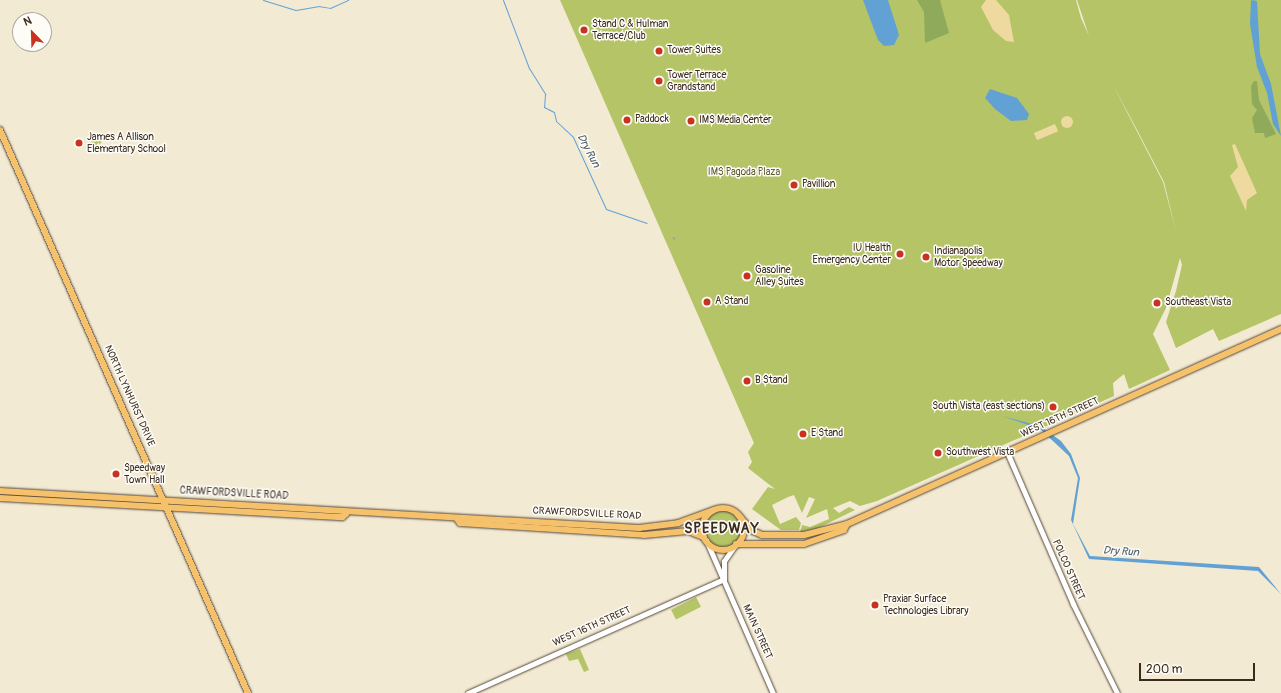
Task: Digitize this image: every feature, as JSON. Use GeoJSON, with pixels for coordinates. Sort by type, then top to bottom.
{"type":"FeatureCollection","features":[{"type":"Feature","properties":{"kind":"main road","name":"NORTH LYNHURST DRIVE"},"geometry":{"type":"LineString","coordinates":[[0,130],[248,693]]}},
{"type":"Feature","properties":{"kind":"main road","name":"WEST 16TH STREET"},"geometry":{"type":"LineString","coordinates":[[738,515],[753,531],[762,536],[811,534],[847,524],[1281,330]]}},
{"type":"Feature","properties":{"kind":"main road","name":"CRAWFORDSVILLE ROAD"},"geometry":{"type":"LineString","coordinates":[[0,491],[342,510],[346,514]]}},
{"type":"Feature","properties":{"kind":"main road","name":"CRAWFORDSVILLE ROAD"},"geometry":{"type":"LineString","coordinates":[[0,498],[342,517],[346,514],[456,519],[461,516],[647,528],[678,523],[714,510]]}},
{"type":"Feature","properties":{"kind":"main road"},"geometry":{"type":"LineString","coordinates":[[729,509],[738,515],[743,532],[736,545],[718,549],[705,539],[703,522],[714,510],[729,509]]}},
{"type":"Feature","properties":{"kind":"main road","name":"CRAWFORDSVILLE ROAD"},"geometry":{"type":"LineString","coordinates":[[456,519],[460,523],[644,535],[688,531],[705,539]]}},
{"type":"Feature","properties":{"kind":"main road","name":"WEST 16TH STREET"},"geometry":{"type":"LineString","coordinates":[[736,545],[804,544],[844,530],[847,524]]}},
{"type":"Feature","properties":{"kind":"street","name":"POLCO STREET"},"geometry":{"type":"LineString","coordinates":[[1007,452],[1073,604],[1117,693]]}},
{"type":"Feature","properties":{"kind":"street","name":"MAIN STREET"},"geometry":{"type":"LineString","coordinates":[[705,539],[724,579],[773,693]]}},
{"type":"Feature","properties":{"kind":"street","name":"MAIN STREET"},"geometry":{"type":"LineString","coordinates":[[724,579],[724,561],[736,545]]}},
{"type":"Feature","properties":{"kind":"street","name":"WEST 16TH STREET"},"geometry":{"type":"LineString","coordinates":[[468,693],[724,579]]}},
{"type":"Feature","properties":{"kind":"green space","name":"Indianapolis Motor Speedway"},"geometry":{"type":"Polygon","coordinates":[[[560,0],[1076,0],[1081,18],[1089,36],[1077,0],[1281,0],[1281,314],[1219,341],[1213,329],[1176,348],[1166,322],[1176,291],[1182,265],[1180,258],[1166,308],[1153,334],[1170,370],[1129,389],[1124,374],[1113,383],[1114,396],[877,501],[860,506],[850,501],[833,508],[839,513],[849,507],[855,510],[810,532],[800,532],[802,525],[810,527],[829,519],[827,509],[806,518],[815,499],[809,497],[802,513],[794,495],[772,505],[780,524],[796,517],[801,523],[799,530],[781,530],[752,509],[768,487],[775,489],[748,468],[752,462],[748,452],[754,443],[560,0]],[[1112,83],[1163,182],[1176,231],[1164,182],[1112,83]]]}},
{"type":"Feature","properties":{"kind":"green space"},"geometry":{"type":"Polygon","coordinates":[[[917,0],[940,0],[949,33],[925,43],[924,12],[917,0]]]}},
{"type":"Feature","properties":{"kind":"green space"},"geometry":{"type":"Polygon","coordinates":[[[1254,81],[1257,81],[1259,100],[1276,134],[1265,138],[1264,133],[1255,133],[1252,118],[1257,110],[1252,104],[1251,86],[1254,81]]]}},
{"type":"Feature","properties":{"kind":"green space"},"geometry":{"type":"Polygon","coordinates":[[[94,134],[98,134],[100,135],[100,143],[94,144],[91,141],[91,137],[94,134]]]}},
{"type":"Feature","properties":{"kind":"green space"},"geometry":{"type":"Polygon","coordinates":[[[727,509],[734,512],[740,518],[743,529],[742,537],[734,546],[727,549],[719,549],[712,546],[704,537],[703,525],[706,518],[715,510],[727,509]]]}},
{"type":"Feature","properties":{"kind":"green space"},"geometry":{"type":"Polygon","coordinates":[[[696,597],[701,607],[676,620],[671,610],[696,597]]]}},
{"type":"Feature","properties":{"kind":"green space"},"geometry":{"type":"Polygon","coordinates":[[[580,649],[589,670],[584,672],[578,659],[569,661],[566,654],[580,649]]]}},
{"type":"Feature","properties":{"kind":"sand"},"geometry":{"type":"Polygon","coordinates":[[[986,0],[996,0],[1009,15],[1014,42],[1006,41],[993,30],[981,7],[986,0]]]}},
{"type":"Feature","properties":{"kind":"sand"},"geometry":{"type":"Polygon","coordinates":[[[1067,116],[1071,118],[1073,122],[1071,126],[1067,128],[1063,126],[1061,122],[1063,118],[1067,116]]]}},
{"type":"Feature","properties":{"kind":"sand"},"geometry":{"type":"Polygon","coordinates":[[[1055,124],[1058,131],[1037,140],[1034,133],[1055,124]]]}},
{"type":"Feature","properties":{"kind":"sand"},"geometry":{"type":"Polygon","coordinates":[[[1235,144],[1257,193],[1247,200],[1246,211],[1230,176],[1238,167],[1232,145],[1235,144]]]}},
{"type":"Feature","properties":{"kind":"water"},"geometry":{"type":"Polygon","coordinates":[[[863,0],[888,0],[899,35],[894,45],[884,46],[878,40],[863,0]]]}},
{"type":"Feature","properties":{"kind":"water"},"geometry":{"type":"Polygon","coordinates":[[[1251,0],[1257,1],[1260,54],[1271,84],[1281,136],[1273,124],[1267,93],[1257,67],[1250,24],[1251,0]]]}},
{"type":"Feature","properties":{"kind":"water"},"geometry":{"type":"Polygon","coordinates":[[[990,89],[1017,98],[1029,114],[1027,120],[1011,121],[995,109],[985,98],[990,89]]]}},
{"type":"Feature","properties":{"kind":"water","name":"Dry Run"},"geometry":{"type":"Polygon","coordinates":[[[1002,416],[1040,426],[1061,441],[1071,454],[1080,478],[1073,524],[1090,556],[1259,567],[1281,594],[1258,571],[1089,559],[1071,520],[1078,478],[1069,456],[1040,429],[1002,416]]]}},
{"type":"Feature","properties":{"kind":"waterway","name":"Dry Run"},"geometry":{"type":"LineString","coordinates":[[263,0],[296,10],[318,6],[330,8],[348,0]]}},
{"type":"Feature","properties":{"kind":"waterway","name":"Dry Run"},"geometry":{"type":"LineString","coordinates":[[503,0],[529,68],[545,94],[544,107],[554,112],[556,121],[573,137],[606,209],[647,223]]}},
{"type":"Feature","properties":{"kind":"place","name":"Stand C & Hulman Terrace/Club"},"geometry":{"type":"Point","coordinates":[584,30]}},
{"type":"Feature","properties":{"kind":"place","name":"Tower Suites"},"geometry":{"type":"Point","coordinates":[659,51]}},
{"type":"Feature","properties":{"kind":"place","name":"Tower Terrace Grandstand"},"geometry":{"type":"Point","coordinates":[659,81]}},
{"type":"Feature","properties":{"kind":"place","name":"Paddock"},"geometry":{"type":"Point","coordinates":[627,120]}},
{"type":"Feature","properties":{"kind":"place","name":"IMS Media Center"},"geometry":{"type":"Point","coordinates":[691,121]}},
{"type":"Feature","properties":{"kind":"place","name":"James A Allison Elementary School"},"geometry":{"type":"Point","coordinates":[79,143]}},
{"type":"Feature","properties":{"kind":"place","name":"Pavillion"},"geometry":{"type":"Point","coordinates":[794,185]}},
{"type":"Feature","properties":{"kind":"place","name":"IU Health Emergency Center"},"geometry":{"type":"Point","coordinates":[900,254]}},
{"type":"Feature","properties":{"kind":"place","name":"Indianapolis Motor Speedway"},"geometry":{"type":"Point","coordinates":[926,257]}},
{"type":"Feature","properties":{"kind":"place","name":"Gasoline Alley Suites"},"geometry":{"type":"Point","coordinates":[747,276]}},
{"type":"Feature","properties":{"kind":"place","name":"A Stand"},"geometry":{"type":"Point","coordinates":[707,302]}},
{"type":"Feature","properties":{"kind":"place","name":"Southeast Vista"},"geometry":{"type":"Point","coordinates":[1157,303]}},
{"type":"Feature","properties":{"kind":"place","name":"B Stand"},"geometry":{"type":"Point","coordinates":[747,381]}},
{"type":"Feature","properties":{"kind":"place","name":"South Vista (east sections)"},"geometry":{"type":"Point","coordinates":[1053,407]}},
{"type":"Feature","properties":{"kind":"place","name":"E Stand"},"geometry":{"type":"Point","coordinates":[803,434]}},
{"type":"Feature","properties":{"kind":"place","name":"Southwest Vista"},"geometry":{"type":"Point","coordinates":[938,453]}},
{"type":"Feature","properties":{"kind":"place","name":"Speedway Town Hall"},"geometry":{"type":"Point","coordinates":[116,474]}},
{"type":"Feature","properties":{"kind":"place","name":"Praxiar Surface Technologies Library"},"geometry":{"type":"Point","coordinates":[875,605]}},
{"type":"Feature","properties":{"kind":"district","name":"SPEEDWAY"},"geometry":{"type":"Point","coordinates":[722,529]}},
{"type":"Feature","properties":{"kind":"park label","name":"IMS Pagoda Plaza"},"geometry":{"type":"Point","coordinates":[744,173]}}]}
